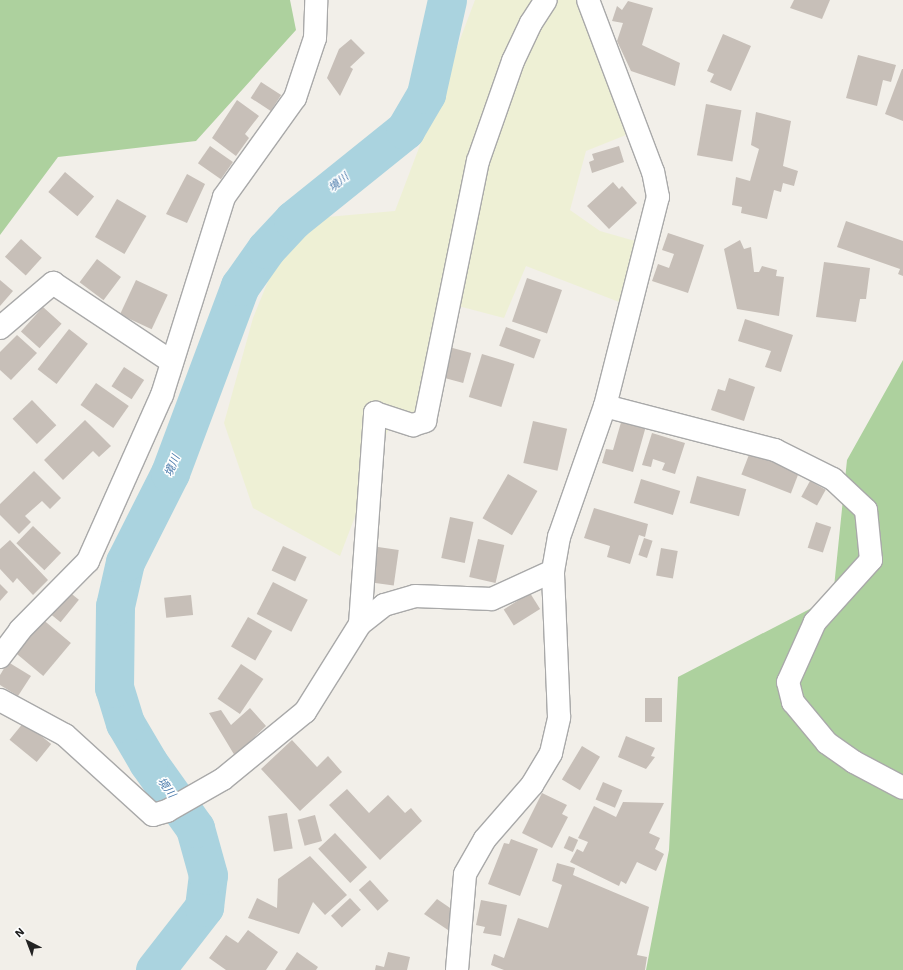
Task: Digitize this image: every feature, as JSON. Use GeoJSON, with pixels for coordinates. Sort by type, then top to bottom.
{"type":"FeatureCollection","features":[{"type":"Feature","properties":{"kind":"street"},"geometry":{"type":"LineString","coordinates":[[360,624],[375,413],[412,425],[425,421],[478,161],[513,61],[531,23],[546,0]]}},
{"type":"Feature","properties":{"kind":"street"},"geometry":{"type":"LineString","coordinates":[[457,970],[465,874],[485,840],[532,784],[551,753],[559,717],[553,571],[559,537],[605,406],[658,197],[653,172],[588,0]]}},
{"type":"Feature","properties":{"kind":"street"},"geometry":{"type":"LineString","coordinates":[[0,657],[20,630],[88,561],[162,395],[224,197],[295,98],[315,38],[314,4]]}},
{"type":"Feature","properties":{"kind":"street"},"geometry":{"type":"LineString","coordinates":[[0,328],[53,283],[172,362]]}},
{"type":"Feature","properties":{"kind":"street"},"geometry":{"type":"LineString","coordinates":[[605,406],[775,450],[834,479],[866,510],[871,560],[815,622],[788,682],[793,702],[827,743],[854,762],[903,788]]}},
{"type":"Feature","properties":{"kind":"street"},"geometry":{"type":"LineString","coordinates":[[0,700],[65,735],[153,815],[167,811],[223,779],[305,712],[360,624],[384,605],[415,596],[492,600],[553,571]]}},
{"type":"Feature","properties":{"kind":"green space"},"geometry":{"type":"Polygon","coordinates":[[[0,0],[290,0],[296,30],[196,141],[58,157],[0,235],[0,0]]]}},
{"type":"Feature","properties":{"kind":"green space"},"geometry":{"type":"Polygon","coordinates":[[[475,0],[583,0],[626,135],[586,151],[570,210],[600,231],[635,241],[619,302],[526,266],[504,318],[439,301],[421,429],[388,430],[340,556],[253,508],[224,423],[253,318],[293,220],[395,211],[475,0]]]}},
{"type":"Feature","properties":{"kind":"green space"},"geometry":{"type":"Polygon","coordinates":[[[903,360],[903,970],[646,970],[669,850],[678,677],[833,597],[847,460],[903,360]]]}},
{"type":"Feature","properties":{"kind":"building"},"geometry":{"type":"Polygon","coordinates":[[[794,0],[830,0],[822,19],[790,8],[794,0]]]}},
{"type":"Feature","properties":{"kind":"building"},"geometry":{"type":"Polygon","coordinates":[[[628,1],[653,8],[642,45],[680,63],[675,86],[631,71],[617,41],[623,23],[612,21],[617,6],[622,10],[628,1]]]}},
{"type":"Feature","properties":{"kind":"building"},"geometry":{"type":"Polygon","coordinates":[[[723,34],[751,46],[731,91],[710,82],[714,74],[707,71],[723,34]]]}},
{"type":"Feature","properties":{"kind":"building"},"geometry":{"type":"Polygon","coordinates":[[[351,39],[365,53],[350,67],[353,69],[340,96],[327,78],[339,49],[351,39]]]}},
{"type":"Feature","properties":{"kind":"building"},"geometry":{"type":"Polygon","coordinates":[[[858,55],[896,65],[891,82],[883,80],[877,106],[846,98],[858,55]]]}},
{"type":"Feature","properties":{"kind":"building"},"geometry":{"type":"Polygon","coordinates":[[[903,69],[903,121],[885,114],[903,69]]]}},
{"type":"Feature","properties":{"kind":"building"},"geometry":{"type":"Polygon","coordinates":[[[261,82],[281,95],[271,111],[251,98],[261,82]]]}},
{"type":"Feature","properties":{"kind":"building"},"geometry":{"type":"Polygon","coordinates":[[[237,100],[259,116],[245,134],[249,138],[236,156],[212,138],[237,100]]]}},
{"type":"Feature","properties":{"kind":"building"},"geometry":{"type":"Polygon","coordinates":[[[706,104],[741,110],[732,161],[697,155],[706,104]]]}},
{"type":"Feature","properties":{"kind":"building"},"geometry":{"type":"Polygon","coordinates":[[[756,112],[791,121],[783,166],[798,171],[794,186],[783,183],[781,192],[774,190],[767,219],[741,213],[742,207],[732,205],[736,177],[750,181],[759,149],[751,145],[756,112]]]}},
{"type":"Feature","properties":{"kind":"building"},"geometry":{"type":"Polygon","coordinates":[[[210,146],[233,162],[221,179],[198,163],[210,146]]]}},
{"type":"Feature","properties":{"kind":"building"},"geometry":{"type":"Polygon","coordinates":[[[619,146],[624,162],[592,173],[589,162],[594,160],[592,154],[619,146]]]}},
{"type":"Feature","properties":{"kind":"building"},"geometry":{"type":"Polygon","coordinates":[[[65,172],[94,196],[77,216],[48,192],[65,172]]]}},
{"type":"Feature","properties":{"kind":"building"},"geometry":{"type":"Polygon","coordinates":[[[187,174],[205,184],[187,223],[166,214],[187,174]]]}},
{"type":"Feature","properties":{"kind":"building"},"geometry":{"type":"Polygon","coordinates":[[[613,182],[619,189],[622,186],[637,203],[609,229],[587,206],[613,182]]]}},
{"type":"Feature","properties":{"kind":"building"},"geometry":{"type":"Polygon","coordinates":[[[117,199],[146,216],[124,254],[95,237],[117,199]]]}},
{"type":"Feature","properties":{"kind":"building"},"geometry":{"type":"Polygon","coordinates":[[[846,221],[903,241],[903,276],[898,274],[900,269],[837,247],[846,221]]]}},
{"type":"Feature","properties":{"kind":"building"},"geometry":{"type":"Polygon","coordinates":[[[668,233],[704,245],[688,293],[652,281],[658,264],[669,268],[674,254],[662,250],[668,233]]]}},
{"type":"Feature","properties":{"kind":"building"},"geometry":{"type":"Polygon","coordinates":[[[21,239],[42,258],[26,276],[5,257],[21,239]]]}},
{"type":"Feature","properties":{"kind":"building"},"geometry":{"type":"Polygon","coordinates":[[[740,240],[744,249],[751,247],[754,272],[759,272],[762,266],[777,270],[776,276],[784,277],[779,316],[737,309],[724,249],[740,240]]]}},
{"type":"Feature","properties":{"kind":"building"},"geometry":{"type":"Polygon","coordinates":[[[97,259],[121,277],[104,300],[80,282],[97,259]]]}},
{"type":"Feature","properties":{"kind":"building"},"geometry":{"type":"Polygon","coordinates":[[[824,262],[870,268],[866,299],[860,299],[856,322],[816,317],[824,262]]]}},
{"type":"Feature","properties":{"kind":"building"},"geometry":{"type":"Polygon","coordinates":[[[527,278],[562,290],[547,334],[512,321],[527,278]]]}},
{"type":"Feature","properties":{"kind":"building"},"geometry":{"type":"Polygon","coordinates":[[[0,280],[13,291],[0,306],[0,280]]]}},
{"type":"Feature","properties":{"kind":"building"},"geometry":{"type":"Polygon","coordinates":[[[136,280],[168,295],[152,329],[120,314],[136,280]]]}},
{"type":"Feature","properties":{"kind":"building"},"geometry":{"type":"Polygon","coordinates":[[[43,307],[62,324],[39,348],[21,332],[43,307]]]}},
{"type":"Feature","properties":{"kind":"building"},"geometry":{"type":"Polygon","coordinates":[[[745,319],[793,335],[781,372],[765,367],[771,351],[738,341],[745,319]]]}},
{"type":"Feature","properties":{"kind":"building"},"geometry":{"type":"Polygon","coordinates":[[[506,327],[541,340],[534,358],[499,346],[506,327]]]}},
{"type":"Feature","properties":{"kind":"building"},"geometry":{"type":"Polygon","coordinates":[[[69,329],[88,344],[57,384],[38,369],[69,329]]]}},
{"type":"Feature","properties":{"kind":"building"},"geometry":{"type":"Polygon","coordinates":[[[17,335],[37,353],[11,380],[0,370],[0,352],[17,335]]]}},
{"type":"Feature","properties":{"kind":"building"},"geometry":{"type":"Polygon","coordinates":[[[449,347],[471,353],[463,383],[441,377],[449,347]]]}},
{"type":"Feature","properties":{"kind":"building"},"geometry":{"type":"Polygon","coordinates":[[[482,354],[515,364],[501,407],[469,397],[482,354]]]}},
{"type":"Feature","properties":{"kind":"building"},"geometry":{"type":"Polygon","coordinates":[[[124,367],[144,380],[132,399],[111,386],[124,367]]]}},
{"type":"Feature","properties":{"kind":"building"},"geometry":{"type":"Polygon","coordinates":[[[729,378],[755,387],[744,421],[711,410],[718,389],[725,391],[729,378]]]}},
{"type":"Feature","properties":{"kind":"building"},"geometry":{"type":"Polygon","coordinates":[[[96,383],[129,406],[113,428],[81,405],[96,383]]]}},
{"type":"Feature","properties":{"kind":"building"},"geometry":{"type":"Polygon","coordinates":[[[32,400],[56,425],[37,444],[13,419],[32,400]]]}},
{"type":"Feature","properties":{"kind":"building"},"geometry":{"type":"Polygon","coordinates":[[[622,419],[646,426],[633,472],[602,463],[606,449],[613,450],[622,419]]]}},
{"type":"Feature","properties":{"kind":"building"},"geometry":{"type":"Polygon","coordinates":[[[85,420],[111,446],[99,457],[93,451],[63,480],[44,460],[85,420]]]}},
{"type":"Feature","properties":{"kind":"building"},"geometry":{"type":"Polygon","coordinates":[[[533,421],[567,429],[557,471],[523,463],[533,421]]]}},
{"type":"Feature","properties":{"kind":"building"},"geometry":{"type":"Polygon","coordinates":[[[652,433],[685,443],[675,474],[662,470],[665,463],[653,459],[651,467],[642,465],[652,433]]]}},
{"type":"Feature","properties":{"kind":"building"},"geometry":{"type":"Polygon","coordinates":[[[750,452],[799,471],[791,493],[741,474],[750,452]]]}},
{"type":"Feature","properties":{"kind":"building"},"geometry":{"type":"Polygon","coordinates":[[[34,471],[61,498],[50,509],[42,501],[25,516],[31,522],[19,534],[0,515],[0,504],[34,471]]]}},
{"type":"Feature","properties":{"kind":"building"},"geometry":{"type":"Polygon","coordinates":[[[508,474],[537,491],[512,535],[483,518],[508,474]]]}},
{"type":"Feature","properties":{"kind":"building"},"geometry":{"type":"Polygon","coordinates":[[[697,476],[746,489],[739,516],[690,503],[697,476]]]}},
{"type":"Feature","properties":{"kind":"building"},"geometry":{"type":"Polygon","coordinates":[[[641,479],[680,491],[673,515],[634,503],[641,479]]]}},
{"type":"Feature","properties":{"kind":"building"},"geometry":{"type":"Polygon","coordinates":[[[810,481],[826,490],[817,505],[801,497],[810,481]]]}},
{"type":"Feature","properties":{"kind":"building"},"geometry":{"type":"Polygon","coordinates":[[[594,508],[648,524],[645,537],[639,535],[630,564],[607,557],[610,546],[584,538],[594,508]]]}},
{"type":"Feature","properties":{"kind":"building"},"geometry":{"type":"Polygon","coordinates":[[[450,517],[473,522],[465,563],[441,558],[450,517]]]}},
{"type":"Feature","properties":{"kind":"building"},"geometry":{"type":"Polygon","coordinates":[[[816,522],[831,527],[823,553],[808,548],[816,522]]]}},
{"type":"Feature","properties":{"kind":"building"},"geometry":{"type":"Polygon","coordinates":[[[33,526],[61,553],[44,570],[16,543],[33,526]]]}},
{"type":"Feature","properties":{"kind":"building"},"geometry":{"type":"Polygon","coordinates":[[[644,538],[653,541],[647,558],[638,555],[644,538]]]}},
{"type":"Feature","properties":{"kind":"building"},"geometry":{"type":"Polygon","coordinates":[[[478,539],[504,545],[496,583],[469,577],[478,539]]]}},
{"type":"Feature","properties":{"kind":"building"},"geometry":{"type":"Polygon","coordinates":[[[10,540],[48,580],[33,595],[17,578],[13,583],[0,569],[0,549],[10,540]]]}},
{"type":"Feature","properties":{"kind":"building"},"geometry":{"type":"Polygon","coordinates":[[[283,546],[307,557],[295,581],[272,570],[283,546]]]}},
{"type":"Feature","properties":{"kind":"building"},"geometry":{"type":"Polygon","coordinates":[[[371,546],[399,550],[394,586],[366,582],[371,546]]]}},
{"type":"Feature","properties":{"kind":"building"},"geometry":{"type":"Polygon","coordinates":[[[661,548],[678,551],[673,579],[656,576],[661,548]]]}},
{"type":"Feature","properties":{"kind":"building"},"geometry":{"type":"Polygon","coordinates":[[[273,582],[308,600],[291,632],[257,614],[273,582]]]}},
{"type":"Feature","properties":{"kind":"building"},"geometry":{"type":"Polygon","coordinates":[[[0,584],[8,592],[0,601],[0,584]]]}},
{"type":"Feature","properties":{"kind":"building"},"geometry":{"type":"Polygon","coordinates":[[[68,591],[79,600],[61,622],[50,614],[68,591]]]}},
{"type":"Feature","properties":{"kind":"building"},"geometry":{"type":"Polygon","coordinates":[[[530,593],[540,609],[514,626],[504,609],[530,593]]]}},
{"type":"Feature","properties":{"kind":"building"},"geometry":{"type":"Polygon","coordinates":[[[191,595],[193,615],[166,618],[164,598],[191,595]]]}},
{"type":"Feature","properties":{"kind":"building"},"geometry":{"type":"Polygon","coordinates":[[[248,617],[272,631],[255,660],[231,646],[248,617]]]}},
{"type":"Feature","properties":{"kind":"building"},"geometry":{"type":"Polygon","coordinates":[[[41,618],[71,643],[43,676],[13,651],[41,618]]]}},
{"type":"Feature","properties":{"kind":"building"},"geometry":{"type":"Polygon","coordinates":[[[8,662],[31,676],[18,696],[0,685],[0,675],[8,662]]]}},
{"type":"Feature","properties":{"kind":"building"},"geometry":{"type":"Polygon","coordinates":[[[241,664],[263,679],[240,714],[218,699],[241,664]]]}},
{"type":"Feature","properties":{"kind":"building"},"geometry":{"type":"Polygon","coordinates":[[[645,698],[662,698],[662,722],[645,722],[645,698]]]}},
{"type":"Feature","properties":{"kind":"building"},"geometry":{"type":"Polygon","coordinates":[[[250,708],[266,726],[235,756],[209,713],[221,710],[231,725],[250,708]]]}},
{"type":"Feature","properties":{"kind":"building"},"geometry":{"type":"Polygon","coordinates":[[[24,722],[51,744],[37,762],[10,740],[24,722]]]}},
{"type":"Feature","properties":{"kind":"building"},"geometry":{"type":"Polygon","coordinates":[[[626,736],[655,748],[651,756],[655,757],[646,769],[618,757],[626,736]]]}},
{"type":"Feature","properties":{"kind":"building"},"geometry":{"type":"Polygon","coordinates":[[[292,740],[317,767],[328,756],[342,772],[300,811],[261,769],[292,740]]]}},
{"type":"Feature","properties":{"kind":"building"},"geometry":{"type":"Polygon","coordinates":[[[582,746],[600,757],[580,790],[562,779],[582,746]]]}},
{"type":"Feature","properties":{"kind":"building"},"geometry":{"type":"Polygon","coordinates":[[[603,782],[622,790],[615,808],[596,799],[603,782]]]}},
{"type":"Feature","properties":{"kind":"building"},"geometry":{"type":"Polygon","coordinates":[[[347,789],[369,813],[388,795],[405,813],[411,808],[422,821],[380,860],[329,805],[347,789]]]}},
{"type":"Feature","properties":{"kind":"building"},"geometry":{"type":"Polygon","coordinates":[[[542,793],[567,805],[562,814],[568,817],[552,848],[522,833],[542,793]]]}},
{"type":"Feature","properties":{"kind":"building"},"geometry":{"type":"Polygon","coordinates":[[[623,802],[664,803],[649,833],[660,838],[655,849],[664,854],[656,871],[637,862],[626,884],[621,881],[619,886],[570,862],[577,849],[583,852],[588,842],[578,838],[594,806],[616,817],[623,802]]]}},
{"type":"Feature","properties":{"kind":"building"},"geometry":{"type":"Polygon","coordinates":[[[287,813],[293,849],[274,852],[268,816],[287,813]]]}},
{"type":"Feature","properties":{"kind":"building"},"geometry":{"type":"Polygon","coordinates":[[[315,815],[322,841],[305,846],[298,820],[315,815]]]}},
{"type":"Feature","properties":{"kind":"building"},"geometry":{"type":"Polygon","coordinates":[[[335,833],[367,867],[350,883],[318,849],[335,833]]]}},
{"type":"Feature","properties":{"kind":"building"},"geometry":{"type":"Polygon","coordinates":[[[569,836],[578,840],[573,852],[564,848],[569,836]]]}},
{"type":"Feature","properties":{"kind":"building"},"geometry":{"type":"Polygon","coordinates":[[[511,839],[538,849],[520,896],[488,884],[504,843],[509,844],[511,839]]]}},
{"type":"Feature","properties":{"kind":"building"},"geometry":{"type":"Polygon","coordinates":[[[310,856],[347,895],[325,915],[313,902],[299,934],[248,918],[257,898],[277,908],[278,879],[310,856]]]}},
{"type":"Feature","properties":{"kind":"building"},"geometry":{"type":"Polygon","coordinates":[[[557,863],[575,868],[573,875],[649,907],[637,955],[647,957],[645,970],[504,970],[491,965],[494,954],[504,958],[518,918],[548,928],[562,885],[552,881],[557,863]]]}},
{"type":"Feature","properties":{"kind":"building"},"geometry":{"type":"Polygon","coordinates":[[[370,880],[389,901],[378,911],[359,890],[370,880]]]}},
{"type":"Feature","properties":{"kind":"building"},"geometry":{"type":"Polygon","coordinates":[[[350,898],[361,910],[342,927],[331,916],[350,898]]]}},
{"type":"Feature","properties":{"kind":"building"},"geometry":{"type":"Polygon","coordinates":[[[437,899],[453,910],[448,930],[424,914],[437,899]]]}},
{"type":"Feature","properties":{"kind":"building"},"geometry":{"type":"Polygon","coordinates":[[[481,900],[507,905],[501,936],[483,933],[485,927],[476,925],[481,900]]]}},
{"type":"Feature","properties":{"kind":"building"},"geometry":{"type":"Polygon","coordinates":[[[248,930],[278,952],[266,970],[226,970],[209,958],[226,935],[238,943],[248,930]]]}},
{"type":"Feature","properties":{"kind":"building"},"geometry":{"type":"Polygon","coordinates":[[[297,952],[318,967],[316,970],[285,970],[297,952]]]}},
{"type":"Feature","properties":{"kind":"building"},"geometry":{"type":"Polygon","coordinates":[[[388,952],[410,957],[407,970],[375,970],[376,965],[384,967],[388,952]]]}},
{"type":"Feature","properties":{"kind":"waterway","name":"境川"},"geometry":{"type":"LineString","coordinates":[[155,970],[204,907],[208,875],[195,828],[148,762],[125,723],[114,688],[115,606],[125,562],[170,473],[240,286],[266,249],[293,220],[405,130],[426,94],[447,0]]}}]}
